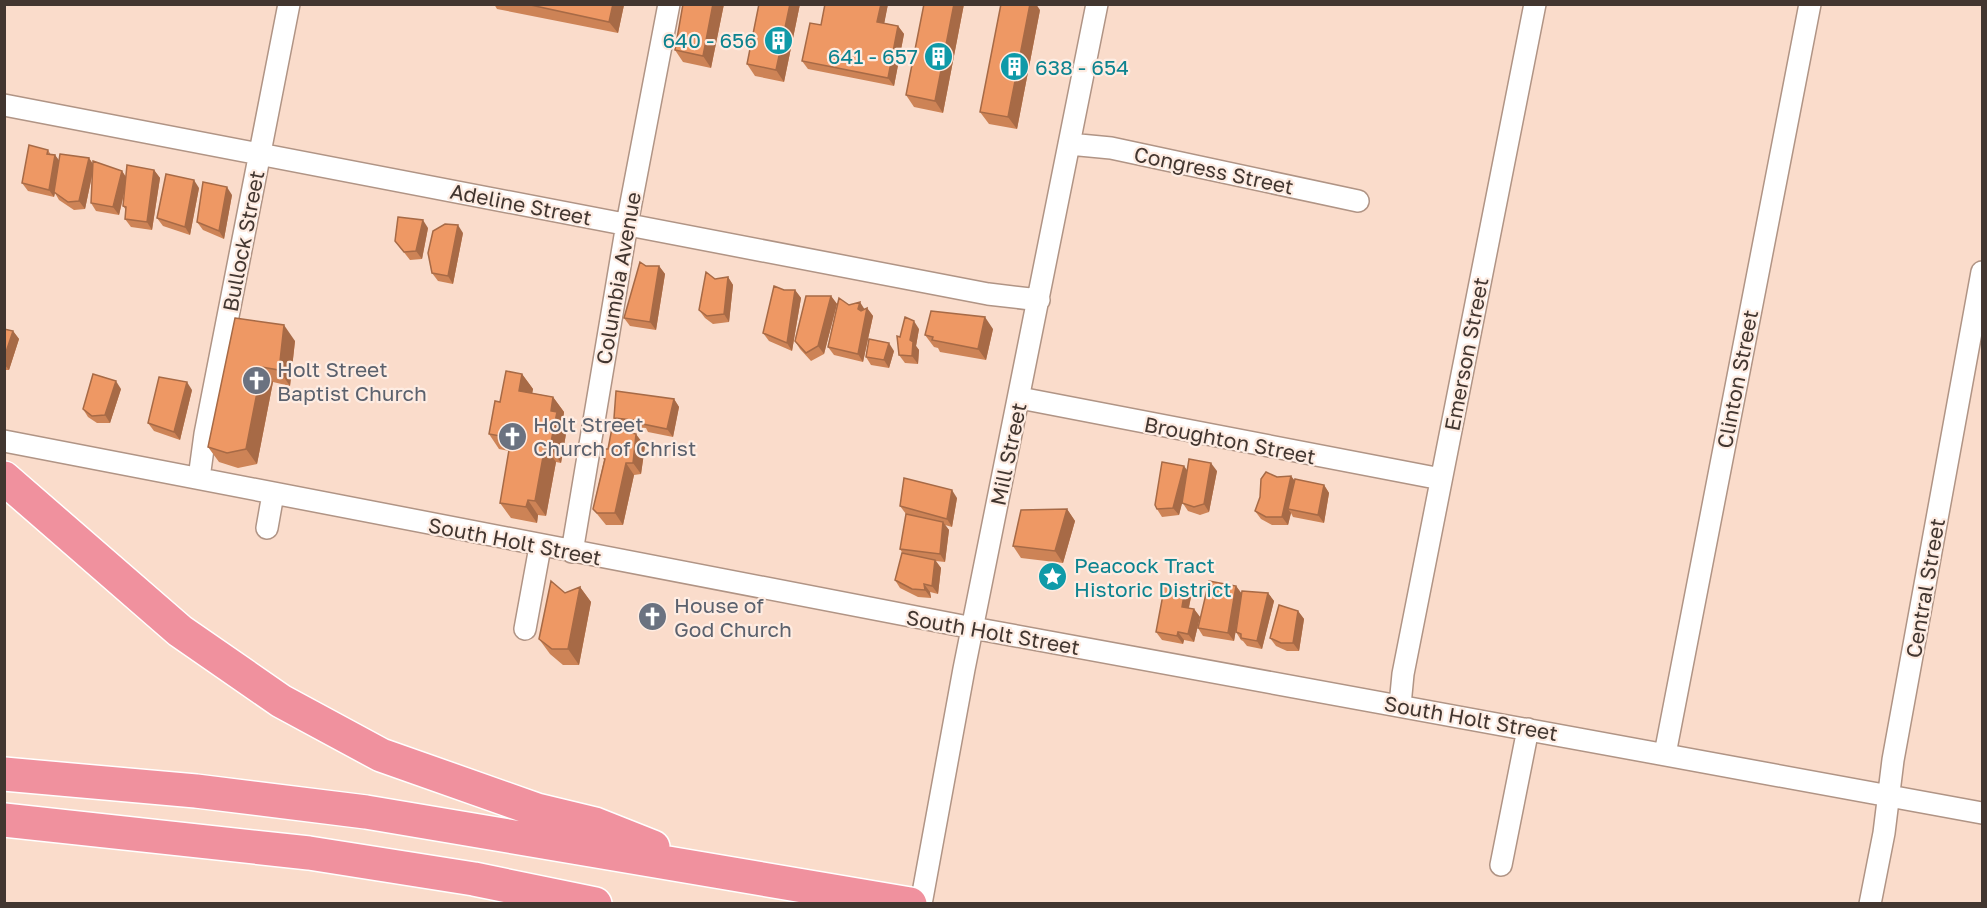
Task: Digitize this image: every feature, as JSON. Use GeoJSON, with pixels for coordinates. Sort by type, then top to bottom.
{"type":"FeatureCollection","features":[{"type":"Feature","properties":{"kind":"highway"},"geometry":{"type":"LineString","coordinates":[[4,478],[180,631],[230,668],[333,730],[381,755],[537,810],[595,824],[718,873]]}},
{"type":"Feature","properties":{"kind":"highway"},"geometry":{"type":"LineString","coordinates":[[4,774],[162,788],[366,812],[718,873],[910,903]]}},
{"type":"Feature","properties":{"kind":"highway"},"geometry":{"type":"LineString","coordinates":[[4,820],[309,853],[474,879],[595,903]]}},
{"type":"Feature","properties":{"kind":"street","name":"Bullock Street"},"geometry":{"type":"LineString","coordinates":[[199,478],[290,4]]}},
{"type":"Feature","properties":{"kind":"street","name":"Columbia Avenue"},"geometry":{"type":"LineString","coordinates":[[572,552],[627,224],[669,4]]}},
{"type":"Feature","properties":{"kind":"street","name":"Mill Street"},"geometry":{"type":"LineString","coordinates":[[921,903],[973,628],[1097,4]]}},
{"type":"Feature","properties":{"kind":"street","name":"Emerson Street"},"geometry":{"type":"LineString","coordinates":[[1400,705],[1403,674],[1535,4]]}},
{"type":"Feature","properties":{"kind":"street","name":"Clinton Street"},"geometry":{"type":"LineString","coordinates":[[1665,754],[1810,4]]}},
{"type":"Feature","properties":{"kind":"street","name":"Adeline Street"},"geometry":{"type":"LineString","coordinates":[[4,105],[988,294],[1039,300]]}},
{"type":"Feature","properties":{"kind":"street","name":"Congress Street"},"geometry":{"type":"LineString","coordinates":[[1069,144],[1111,148],[1358,201]]}},
{"type":"Feature","properties":{"kind":"street","name":"Central Street"},"geometry":{"type":"LineString","coordinates":[[1870,903],[1983,272]]}},
{"type":"Feature","properties":{"kind":"street","name":"Broughton Street"},"geometry":{"type":"LineString","coordinates":[[1020,398],[1441,479]]}},
{"type":"Feature","properties":{"kind":"street","name":"South Holt Street"},"geometry":{"type":"LineString","coordinates":[[4,441],[540,547],[1983,813]]}},
{"type":"Feature","properties":{"kind":"street"},"geometry":{"type":"LineString","coordinates":[[267,528],[273,494]]}},
{"type":"Feature","properties":{"kind":"street"},"geometry":{"type":"LineString","coordinates":[[525,629],[540,547]]}},
{"type":"Feature","properties":{"kind":"street"},"geometry":{"type":"LineString","coordinates":[[1501,866],[1528,729]]}},
{"type":"Feature","properties":{"kind":"building"},"geometry":{"type":"Polygon","coordinates":[[[526,4],[613,4],[609,22],[526,4]]]}},
{"type":"Feature","properties":{"kind":"building"},"geometry":{"type":"Polygon","coordinates":[[[683,4],[713,4],[703,56],[675,50],[683,4]]]}},
{"type":"Feature","properties":{"kind":"building"},"geometry":{"type":"Polygon","coordinates":[[[759,4],[790,4],[776,70],[747,64],[759,4]]]}},
{"type":"Feature","properties":{"kind":"building"},"geometry":{"type":"Polygon","coordinates":[[[825,4],[881,4],[877,22],[898,26],[888,78],[802,61],[810,23],[821,25],[825,4]]]}},
{"type":"Feature","properties":{"kind":"building"},"geometry":{"type":"Polygon","coordinates":[[[924,4],[954,4],[935,101],[906,95],[924,4]]]}},
{"type":"Feature","properties":{"kind":"building"},"geometry":{"type":"Polygon","coordinates":[[[1001,4],[1030,4],[1008,117],[980,112],[1001,4]]]}},
{"type":"Feature","properties":{"kind":"building"},"geometry":{"type":"Polygon","coordinates":[[[29,145],[48,150],[47,154],[55,155],[49,190],[22,183],[29,145]]]}},
{"type":"Feature","properties":{"kind":"building"},"geometry":{"type":"Polygon","coordinates":[[[60,154],[89,158],[79,201],[68,202],[54,192],[60,154]]]}},
{"type":"Feature","properties":{"kind":"building"},"geometry":{"type":"Polygon","coordinates":[[[93,161],[122,171],[113,207],[91,203],[93,161]]]}},
{"type":"Feature","properties":{"kind":"building"},"geometry":{"type":"Polygon","coordinates":[[[127,165],[154,170],[147,222],[125,219],[126,207],[123,206],[127,165]]]}},
{"type":"Feature","properties":{"kind":"building"},"geometry":{"type":"Polygon","coordinates":[[[166,174],[194,180],[185,227],[157,218],[166,174]]]}},
{"type":"Feature","properties":{"kind":"building"},"geometry":{"type":"Polygon","coordinates":[[[203,182],[227,187],[219,231],[197,222],[203,182]]]}},
{"type":"Feature","properties":{"kind":"building"},"geometry":{"type":"Polygon","coordinates":[[[398,217],[423,220],[416,251],[404,252],[395,241],[398,217]]]}},
{"type":"Feature","properties":{"kind":"building"},"geometry":{"type":"Polygon","coordinates":[[[445,224],[458,225],[448,276],[432,273],[428,253],[433,231],[445,224]]]}},
{"type":"Feature","properties":{"kind":"building"},"geometry":{"type":"Polygon","coordinates":[[[640,262],[646,266],[659,266],[650,322],[624,318],[640,262]]]}},
{"type":"Feature","properties":{"kind":"building"},"geometry":{"type":"Polygon","coordinates":[[[706,272],[715,279],[728,277],[724,314],[707,316],[699,310],[706,272]]]}},
{"type":"Feature","properties":{"kind":"building"},"geometry":{"type":"Polygon","coordinates":[[[774,286],[784,290],[795,290],[787,343],[763,333],[774,286]]]}},
{"type":"Feature","properties":{"kind":"building"},"geometry":{"type":"Polygon","coordinates":[[[806,296],[831,296],[818,346],[806,353],[795,341],[806,296]]]}},
{"type":"Feature","properties":{"kind":"building"},"geometry":{"type":"Polygon","coordinates":[[[839,298],[849,305],[860,302],[858,309],[861,311],[867,308],[858,354],[828,347],[839,298]]]}},
{"type":"Feature","properties":{"kind":"building"},"geometry":{"type":"Polygon","coordinates":[[[931,311],[985,317],[978,349],[932,340],[933,337],[925,335],[931,311]]]}},
{"type":"Feature","properties":{"kind":"building"},"geometry":{"type":"Polygon","coordinates":[[[905,317],[914,321],[910,340],[913,342],[912,356],[899,355],[897,336],[900,337],[905,317]]]}},
{"type":"Feature","properties":{"kind":"building"},"geometry":{"type":"Polygon","coordinates":[[[235,318],[284,325],[279,370],[262,367],[246,449],[227,453],[208,447],[235,318]]]}},
{"type":"Feature","properties":{"kind":"building"},"geometry":{"type":"Polygon","coordinates":[[[4,329],[13,331],[4,358],[4,329]]]}},
{"type":"Feature","properties":{"kind":"building"},"geometry":{"type":"Polygon","coordinates":[[[869,339],[889,343],[884,360],[866,357],[869,339]]]}},
{"type":"Feature","properties":{"kind":"building"},"geometry":{"type":"Polygon","coordinates":[[[506,371],[522,374],[519,391],[553,397],[551,411],[557,412],[550,447],[545,446],[535,501],[528,500],[526,507],[500,503],[511,438],[489,434],[495,401],[500,402],[506,371]]]}},
{"type":"Feature","properties":{"kind":"building"},"geometry":{"type":"Polygon","coordinates":[[[93,374],[116,381],[105,415],[92,416],[83,409],[93,374]]]}},
{"type":"Feature","properties":{"kind":"building"},"geometry":{"type":"Polygon","coordinates":[[[159,377],[187,382],[174,432],[148,423],[159,377]]]}},
{"type":"Feature","properties":{"kind":"building"},"geometry":{"type":"Polygon","coordinates":[[[616,391],[674,399],[667,429],[643,424],[642,421],[614,418],[616,391]]]}},
{"type":"Feature","properties":{"kind":"building"},"geometry":{"type":"Polygon","coordinates":[[[612,428],[636,434],[633,463],[626,463],[615,513],[597,513],[593,509],[605,459],[601,455],[602,449],[608,449],[612,428]]]}},
{"type":"Feature","properties":{"kind":"building"},"geometry":{"type":"Polygon","coordinates":[[[1189,459],[1211,463],[1204,504],[1194,507],[1182,503],[1189,459]]]}},
{"type":"Feature","properties":{"kind":"building"},"geometry":{"type":"Polygon","coordinates":[[[1162,462],[1184,466],[1173,508],[1157,509],[1155,505],[1162,462]]]}},
{"type":"Feature","properties":{"kind":"building"},"geometry":{"type":"Polygon","coordinates":[[[1266,472],[1277,477],[1291,476],[1282,517],[1266,517],[1255,511],[1260,497],[1261,479],[1266,472]]]}},
{"type":"Feature","properties":{"kind":"building"},"geometry":{"type":"Polygon","coordinates":[[[904,478],[952,490],[947,519],[900,506],[904,478]]]}},
{"type":"Feature","properties":{"kind":"building"},"geometry":{"type":"Polygon","coordinates":[[[1295,479],[1324,485],[1318,515],[1288,509],[1295,479]]]}},
{"type":"Feature","properties":{"kind":"building"},"geometry":{"type":"Polygon","coordinates":[[[1067,509],[1055,551],[1013,546],[1021,510],[1067,509]]]}},
{"type":"Feature","properties":{"kind":"building"},"geometry":{"type":"Polygon","coordinates":[[[906,514],[943,522],[940,554],[900,549],[906,514]]]}},
{"type":"Feature","properties":{"kind":"building"},"geometry":{"type":"Polygon","coordinates":[[[902,553],[935,560],[932,586],[924,584],[925,590],[912,589],[895,580],[902,553]]]}},
{"type":"Feature","properties":{"kind":"building"},"geometry":{"type":"Polygon","coordinates":[[[551,581],[565,593],[580,587],[568,649],[552,649],[539,639],[551,581]]]}},
{"type":"Feature","properties":{"kind":"building"},"geometry":{"type":"Polygon","coordinates":[[[1209,581],[1236,586],[1228,633],[1198,628],[1209,581]]]}},
{"type":"Feature","properties":{"kind":"building"},"geometry":{"type":"Polygon","coordinates":[[[1165,584],[1185,589],[1182,607],[1194,609],[1188,634],[1178,632],[1177,636],[1156,632],[1165,584]]]}},
{"type":"Feature","properties":{"kind":"building"},"geometry":{"type":"Polygon","coordinates":[[[1242,591],[1268,593],[1257,641],[1241,638],[1241,634],[1236,632],[1242,591]]]}},
{"type":"Feature","properties":{"kind":"building"},"geometry":{"type":"Polygon","coordinates":[[[1279,605],[1298,611],[1293,643],[1281,643],[1270,638],[1279,605]]]}},
{"type":"Feature","properties":{"kind":"place","name":"640 - 656"},"geometry":{"type":"Point","coordinates":[778,40]}},
{"type":"Feature","properties":{"kind":"place","name":"641 - 657"},"geometry":{"type":"Point","coordinates":[939,56]}},
{"type":"Feature","properties":{"kind":"place","name":"638 - 654"},"geometry":{"type":"Point","coordinates":[1014,67]}},
{"type":"Feature","properties":{"kind":"place","name":"Holt Street Baptist Church"},"geometry":{"type":"Point","coordinates":[256,381]}},
{"type":"Feature","properties":{"kind":"place","name":"Holt Street Church of Christ"},"geometry":{"type":"Point","coordinates":[512,436]}},
{"type":"Feature","properties":{"kind":"place","name":"Peacock Tract Historic District"},"geometry":{"type":"Point","coordinates":[1053,577]}},
{"type":"Feature","properties":{"kind":"place","name":"House of God Church"},"geometry":{"type":"Point","coordinates":[653,617]}}]}
